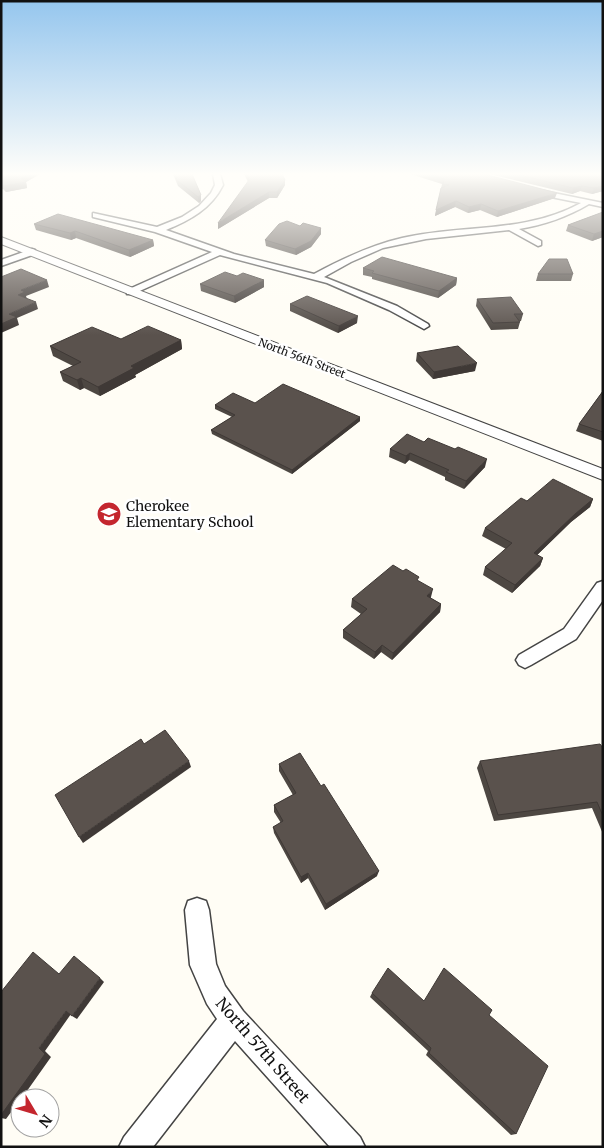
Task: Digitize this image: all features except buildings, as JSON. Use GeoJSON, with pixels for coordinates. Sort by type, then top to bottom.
{"type":"FeatureCollection","features":[{"type":"Feature","properties":{"kind":"street"},"geometry":{"type":"LineString","coordinates":[[148,228],[219,252],[316,277],[348,288],[393,308],[424,326]]}},
{"type":"Feature","properties":{"kind":"street"},"geometry":{"type":"LineString","coordinates":[[158,230],[163,228]]}},
{"type":"Feature","properties":{"kind":"street"},"geometry":{"type":"LineString","coordinates":[[316,277],[367,250],[394,242],[442,234],[511,228],[538,243]]}},
{"type":"Feature","properties":{"kind":"street","name":"North 56th Street"},"geometry":{"type":"LineString","coordinates":[[1,240],[603,476]]}},
{"type":"Feature","properties":{"kind":"street"},"geometry":{"type":"LineString","coordinates":[[1,262],[32,252]]}},
{"type":"Feature","properties":{"kind":"street"},"geometry":{"type":"LineString","coordinates":[[130,292],[219,252]]}},
{"type":"Feature","properties":{"kind":"street"},"geometry":{"type":"LineString","coordinates":[[525,660],[570,634],[603,587]]}},
{"type":"Feature","properties":{"kind":"street","name":"North 57th Street"},"geometry":{"type":"LineString","coordinates":[[197,910],[203,965],[216,995],[234,1020],[350,1147]]}},
{"type":"Feature","properties":{"kind":"street"},"geometry":{"type":"LineString","coordinates":[[134,1147],[234,1020]]}},
{"type":"Feature","properties":{"kind":"place","name":"Cherokee Elementary School"},"geometry":{"type":"Point","coordinates":[109,514]}}]}
